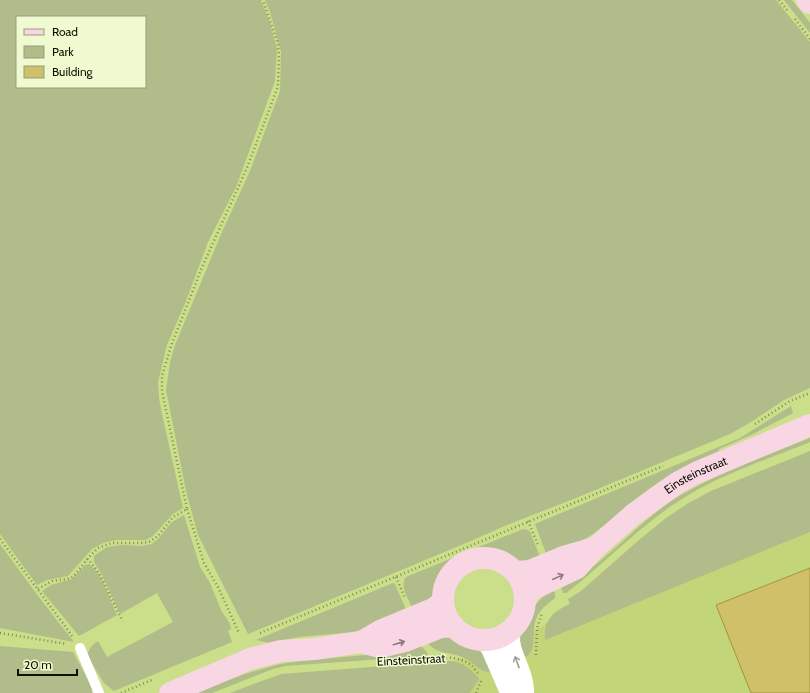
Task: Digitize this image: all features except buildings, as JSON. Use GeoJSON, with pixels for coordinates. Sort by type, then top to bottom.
{"type":"FeatureCollection","features":[{"type":"Feature","properties":{"kind":"street"},"geometry":{"type":"LineString","coordinates":[[807,0],[810,3]]}},
{"type":"Feature","properties":{"kind":"street","name":"Einsteinstraat"},"geometry":{"type":"LineString","coordinates":[[526,598],[531,591],[539,586],[577,568],[596,548],[634,514],[677,483],[696,473],[810,426]]}},
{"type":"Feature","properties":{"kind":"street","name":"Einsteinstraat"},"geometry":{"type":"LineString","coordinates":[[516,572],[530,571],[566,556],[596,548]]}},
{"type":"Feature","properties":{"kind":"street"},"geometry":{"type":"LineString","coordinates":[[483,640],[498,638],[510,631],[522,616],[526,598],[523,584],[516,572],[509,565],[495,559],[480,558],[461,564],[448,579],[444,589],[443,599],[446,614],[453,626],[467,636],[483,640],[489,644],[509,690],[513,693]]}},
{"type":"Feature","properties":{"kind":"street","name":"Einsteinstraat"},"geometry":{"type":"LineString","coordinates":[[361,642],[380,631],[433,609],[439,605],[443,599]]}},
{"type":"Feature","properties":{"kind":"street","name":"Einsteinstraat"},"geometry":{"type":"LineString","coordinates":[[163,685],[281,650],[314,648],[361,642],[380,647],[405,641],[441,627],[453,626]]}},
{"type":"Feature","properties":{"kind":"street"},"geometry":{"type":"LineString","coordinates":[[510,631],[509,638],[524,684],[524,693]]}},
{"type":"Feature","properties":{"kind":"lane"},"geometry":{"type":"LineString","coordinates":[[79,647],[99,693]]}},
{"type":"Feature","properties":{"kind":"path"},"geometry":{"type":"LineString","coordinates":[[239,633],[219,589],[204,563],[186,509],[162,391],[162,376],[174,339],[203,265],[246,170],[278,86],[280,55],[278,44],[263,0]]}},
{"type":"Feature","properties":{"kind":"path"},"geometry":{"type":"LineString","coordinates":[[754,425],[790,401],[810,393]]}},
{"type":"Feature","properties":{"kind":"path"},"geometry":{"type":"LineString","coordinates":[[257,634],[669,463]]}},
{"type":"Feature","properties":{"kind":"path"},"geometry":{"type":"LineString","coordinates":[[38,589],[52,581],[72,577],[98,548],[112,543],[149,542],[158,536],[173,517],[186,509]]}},
{"type":"Feature","properties":{"kind":"path"},"geometry":{"type":"LineString","coordinates":[[0,539],[79,647]]}},
{"type":"Feature","properties":{"kind":"path"},"geometry":{"type":"LineString","coordinates":[[87,559],[95,566],[100,574],[123,622]]}},
{"type":"Feature","properties":{"kind":"path"},"geometry":{"type":"LineString","coordinates":[[518,664],[536,657],[538,621],[544,611]]}},
{"type":"Feature","properties":{"kind":"path"},"geometry":{"type":"LineString","coordinates":[[0,633],[79,647]]}},
{"type":"Feature","properties":{"kind":"path","name":"Einsteinstraat"},"geometry":{"type":"LineString","coordinates":[[410,660],[449,658],[460,659],[472,666],[483,677],[476,693]]}},
{"type":"Feature","properties":{"kind":"path"},"geometry":{"type":"LineString","coordinates":[[121,693],[163,685]]}},
{"type":"Feature","properties":{"kind":"shaded area"},"geometry":{"type":"Polygon","coordinates":[[[810,458],[810,693],[231,693],[261,681],[359,669],[445,663],[480,653],[542,627],[660,524],[810,458]]]}},
{"type":"Feature","properties":{"kind":"green space"},"geometry":{"type":"Polygon","coordinates":[[[0,0],[261,0],[270,23],[277,49],[275,81],[236,187],[208,242],[186,301],[167,345],[158,382],[162,414],[183,508],[173,514],[153,536],[146,540],[116,540],[103,543],[92,549],[68,576],[47,580],[37,585],[0,534],[0,0]]]}},
{"type":"Feature","properties":{"kind":"green space"},"geometry":{"type":"Polygon","coordinates":[[[265,0],[776,0],[810,42],[810,388],[784,400],[730,434],[507,525],[248,634],[198,535],[186,491],[166,390],[170,362],[175,345],[222,232],[250,171],[280,91],[281,52],[270,12],[265,0]]]}},
{"type":"Feature","properties":{"kind":"green space"},"geometry":{"type":"Polygon","coordinates":[[[784,0],[792,0],[810,23],[810,33],[784,0]]]}},
{"type":"Feature","properties":{"kind":"green space"},"geometry":{"type":"Polygon","coordinates":[[[791,406],[793,413],[676,472],[646,491],[589,537],[547,556],[535,524],[740,438],[791,406]]]}},
{"type":"Feature","properties":{"kind":"green space"},"geometry":{"type":"Polygon","coordinates":[[[810,438],[810,442],[704,486],[675,503],[633,536],[579,583],[566,593],[563,593],[561,587],[594,566],[643,523],[671,501],[721,474],[810,438]]]}},
{"type":"Feature","properties":{"kind":"green space"},"geometry":{"type":"Polygon","coordinates":[[[810,451],[810,532],[545,640],[548,622],[555,613],[570,604],[568,599],[581,591],[666,518],[687,504],[711,491],[810,451]]]}},
{"type":"Feature","properties":{"kind":"green space"},"geometry":{"type":"Polygon","coordinates":[[[184,515],[200,567],[210,583],[221,610],[230,624],[231,629],[228,631],[232,642],[114,691],[104,683],[88,657],[88,652],[92,646],[98,641],[107,657],[173,622],[157,593],[120,614],[105,581],[94,562],[94,556],[107,547],[122,545],[141,546],[152,544],[172,522],[184,515]]]}},
{"type":"Feature","properties":{"kind":"green space"},"geometry":{"type":"Polygon","coordinates":[[[523,529],[530,532],[541,559],[517,562],[492,553],[478,553],[465,556],[453,563],[448,568],[429,600],[413,609],[404,589],[404,581],[406,577],[523,529]]]}},
{"type":"Feature","properties":{"kind":"green space"},"geometry":{"type":"Polygon","coordinates":[[[0,544],[45,606],[74,642],[0,628],[0,544]]]}},
{"type":"Feature","properties":{"kind":"green space"},"geometry":{"type":"Polygon","coordinates":[[[89,564],[94,568],[106,588],[117,615],[79,636],[42,591],[51,585],[72,579],[85,565],[89,564]]]}},
{"type":"Feature","properties":{"kind":"green space"},"geometry":{"type":"Polygon","coordinates":[[[393,583],[395,584],[407,612],[367,629],[353,632],[298,637],[270,643],[256,640],[393,583]]]}},
{"type":"Feature","properties":{"kind":"green space"},"geometry":{"type":"Polygon","coordinates":[[[554,589],[555,598],[544,607],[536,619],[531,652],[528,656],[523,658],[520,642],[525,625],[538,602],[554,589]]]}},
{"type":"Feature","properties":{"kind":"green space"},"geometry":{"type":"Polygon","coordinates":[[[442,637],[460,641],[478,650],[487,659],[492,671],[488,672],[481,670],[468,660],[435,649],[427,642],[442,637]]]}},
{"type":"Feature","properties":{"kind":"green space"},"geometry":{"type":"Polygon","coordinates":[[[418,643],[428,655],[285,666],[273,669],[212,693],[195,693],[245,674],[280,664],[377,654],[418,643]]]}},
{"type":"Feature","properties":{"kind":"green space"},"geometry":{"type":"Polygon","coordinates":[[[0,646],[73,652],[92,687],[92,693],[0,693],[0,646]]]}},
{"type":"Feature","properties":{"kind":"green space"},"geometry":{"type":"Polygon","coordinates":[[[449,661],[466,666],[479,679],[470,693],[230,693],[281,674],[449,661]]]}}]}
